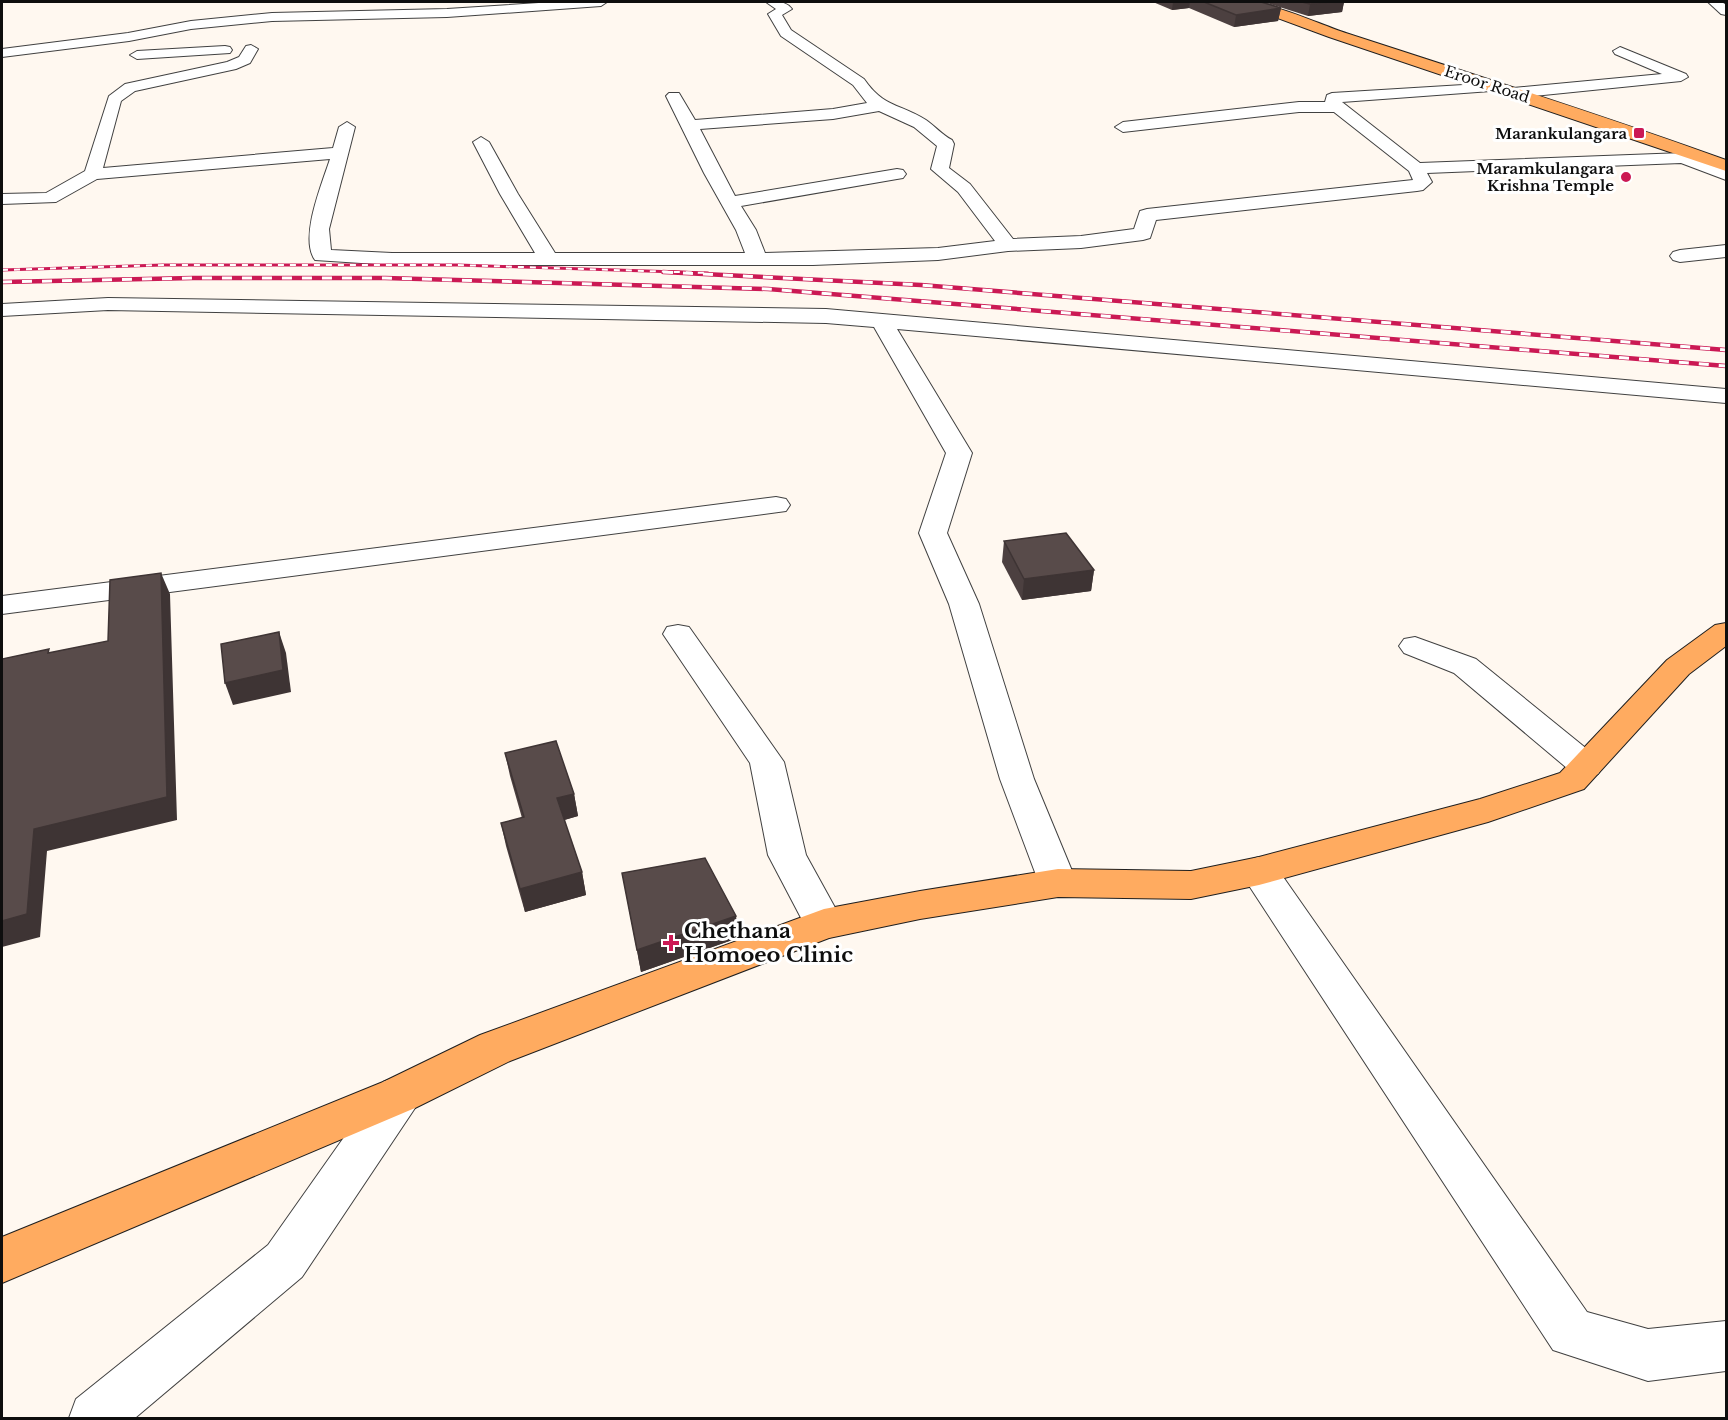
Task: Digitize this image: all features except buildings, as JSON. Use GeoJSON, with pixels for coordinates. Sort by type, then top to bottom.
{"type":"FeatureCollection","features":[{"type":"Feature","properties":{"kind":"main road","name":"Eroor Road"},"geometry":{"type":"LineString","coordinates":[[1247,2],[1334,34],[1726,166]]}},
{"type":"Feature","properties":{"kind":"main road"},"geometry":{"type":"LineString","coordinates":[[2,1260],[399,1095],[495,1048],[824,924],[920,905],[1058,883],[1191,885],[1259,871],[1488,809],[1572,781],[1678,667],[1726,632]]}},
{"type":"Feature","properties":{"kind":"street"},"geometry":{"type":"LineString","coordinates":[[2,53],[129,37],[181,27],[272,17],[447,13],[524,4],[601,2]]}},
{"type":"Feature","properties":{"kind":"street"},"geometry":{"type":"LineString","coordinates":[[772,2],[786,9],[775,15],[786,33],[859,82],[864,94],[878,106],[919,122],[934,138],[946,144],[940,169],[964,188],[1008,245]]}},
{"type":"Feature","properties":{"kind":"street"},"geometry":{"type":"LineString","coordinates":[[1714,2],[1726,11]]}},
{"type":"Feature","properties":{"kind":"street"},"geometry":{"type":"LineString","coordinates":[[129,37],[126,26],[163,14]]}},
{"type":"Feature","properties":{"kind":"street"},"geometry":{"type":"LineString","coordinates":[[93,174],[114,99],[130,87],[231,66],[245,60],[272,17]]}},
{"type":"Feature","properties":{"kind":"street"},"geometry":{"type":"LineString","coordinates":[[137,55],[251,49]]}},
{"type":"Feature","properties":{"kind":"street"},"geometry":{"type":"LineString","coordinates":[[1513,93],[1681,77],[1620,51]]}},
{"type":"Feature","properties":{"kind":"street"},"geometry":{"type":"LineString","coordinates":[[347,127],[319,229],[322,256],[758,260],[938,255],[1008,245],[1081,242],[1143,234],[1147,215],[1417,186],[1423,182],[1416,168],[1338,107],[1332,98],[1491,86]]}},
{"type":"Feature","properties":{"kind":"street"},"geometry":{"type":"LineString","coordinates":[[674,96],[746,230],[758,260]]}},
{"type":"Feature","properties":{"kind":"street"},"geometry":{"type":"LineString","coordinates":[[690,124],[833,114],[878,106]]}},
{"type":"Feature","properties":{"kind":"street"},"geometry":{"type":"LineString","coordinates":[[1123,127],[1299,107],[1338,107]]}},
{"type":"Feature","properties":{"kind":"street"},"geometry":{"type":"LineString","coordinates":[[1647,138],[1726,158]]}},
{"type":"Feature","properties":{"kind":"street"},"geometry":{"type":"LineString","coordinates":[[481,142],[509,194],[549,259]]}},
{"type":"Feature","properties":{"kind":"street"},"geometry":{"type":"LineString","coordinates":[[2,199],[50,198],[93,174],[339,153]]}},
{"type":"Feature","properties":{"kind":"street"},"geometry":{"type":"LineString","coordinates":[[1416,168],[1683,158],[1726,175]]}},
{"type":"Feature","properties":{"kind":"street"},"geometry":{"type":"LineString","coordinates":[[730,202],[897,174]]}},
{"type":"Feature","properties":{"kind":"street"},"geometry":{"type":"LineString","coordinates":[[1680,256],[1726,251]]}},
{"type":"Feature","properties":{"kind":"street"},"geometry":{"type":"LineString","coordinates":[[2,310],[108,304],[814,316],[881,320],[1726,396]]}},
{"type":"Feature","properties":{"kind":"street"},"geometry":{"type":"LineString","coordinates":[[881,320],[959,453],[933,533],[964,604],[1017,779],[1058,883]]}},
{"type":"Feature","properties":{"kind":"street"},"geometry":{"type":"LineString","coordinates":[[2,605],[776,505]]}},
{"type":"Feature","properties":{"kind":"street"},"geometry":{"type":"LineString","coordinates":[[678,634],[767,762],[787,855],[824,924]]}},
{"type":"Feature","properties":{"kind":"street"},"geometry":{"type":"LineString","coordinates":[[1415,646],[1465,666],[1586,766]]}},
{"type":"Feature","properties":{"kind":"street"},"geometry":{"type":"LineString","coordinates":[[1259,871],[1571,1332],[1648,1355],[1726,1346]]}},
{"type":"Feature","properties":{"kind":"street"},"geometry":{"type":"LineString","coordinates":[[95,1419],[285,1261],[399,1095]]}},
{"type":"Feature","properties":{"kind":"railway"},"geometry":{"type":"LineString","coordinates":[[2,270],[163,265],[458,265],[708,273]]}},
{"type":"Feature","properties":{"kind":"railway"},"geometry":{"type":"LineString","coordinates":[[663,272],[921,285],[1726,350]]}},
{"type":"Feature","properties":{"kind":"railway"},"geometry":{"type":"LineString","coordinates":[[2,282],[193,278],[385,278],[768,289],[1726,366]]}},
{"type":"Feature","properties":{"kind":"place","name":"Marankulangara"},"geometry":{"type":"Point","coordinates":[1639,133]}},
{"type":"Feature","properties":{"kind":"place","name":"Maramkulangara Krishna Temple"},"geometry":{"type":"Point","coordinates":[1626,177]}},
{"type":"Feature","properties":{"kind":"place","name":"Chethana Homoeo Clinic"},"geometry":{"type":"Point","coordinates":[671,943]}}]}
